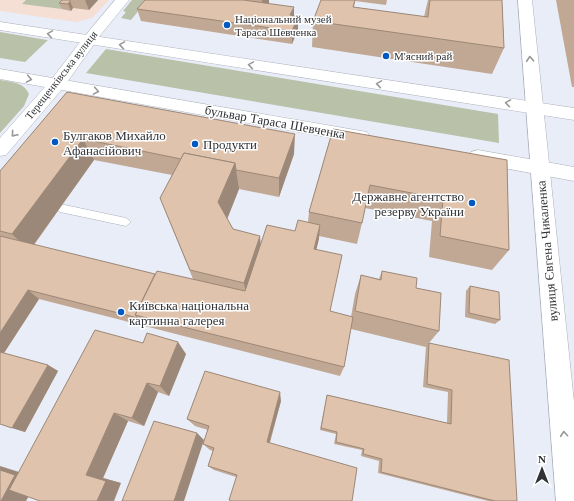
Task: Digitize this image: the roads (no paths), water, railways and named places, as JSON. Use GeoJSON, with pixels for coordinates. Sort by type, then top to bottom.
{"type":"FeatureCollection","features":[{"type":"Feature","properties":{"kind":"main road"},"geometry":{"type":"LineString","coordinates":[[0,26],[574,114]]}},
{"type":"Feature","properties":{"kind":"main road","name":"Терещенківська вулиця"},"geometry":{"type":"LineString","coordinates":[[57,84],[89,40]]}},
{"type":"Feature","properties":{"kind":"main road","name":"бульвар Тараса Шевченка"},"geometry":{"type":"LineString","coordinates":[[0,74],[376,139]]}},
{"type":"Feature","properties":{"kind":"main road"},"geometry":{"type":"LineString","coordinates":[[462,154],[574,174]]}},
{"type":"Feature","properties":{"kind":"street","name":"Терещенківська вулиця"},"geometry":{"type":"LineString","coordinates":[[89,40],[122,0]]}},
{"type":"Feature","properties":{"kind":"street","name":"вулиця Євгена Чикаленка"},"geometry":{"type":"LineString","coordinates":[[525,0],[570,501]]}},
{"type":"Feature","properties":{"kind":"street","name":"Терещенківська вулиця"},"geometry":{"type":"LineString","coordinates":[[0,150],[57,84]]}},
{"type":"Feature","properties":{"kind":"lane"},"geometry":{"type":"LineString","coordinates":[[60,208],[126,222]]}},
{"type":"Feature","properties":{"kind":"place","name":"Національний музей Тараса Шевченка"},"geometry":{"type":"Point","coordinates":[227,25]}},
{"type":"Feature","properties":{"kind":"place","name":"М'ясний рай"},"geometry":{"type":"Point","coordinates":[386,56]}},
{"type":"Feature","properties":{"kind":"place","name":"Булгаков Михайло Афанасійович"},"geometry":{"type":"Point","coordinates":[55,142]}},
{"type":"Feature","properties":{"kind":"place","name":"Продукти"},"geometry":{"type":"Point","coordinates":[195,144]}},
{"type":"Feature","properties":{"kind":"place","name":"Державне агентство резерву України"},"geometry":{"type":"Point","coordinates":[472,203]}},
{"type":"Feature","properties":{"kind":"place","name":"Київська національна картинна галерея"},"geometry":{"type":"Point","coordinates":[121,312]}}]}
